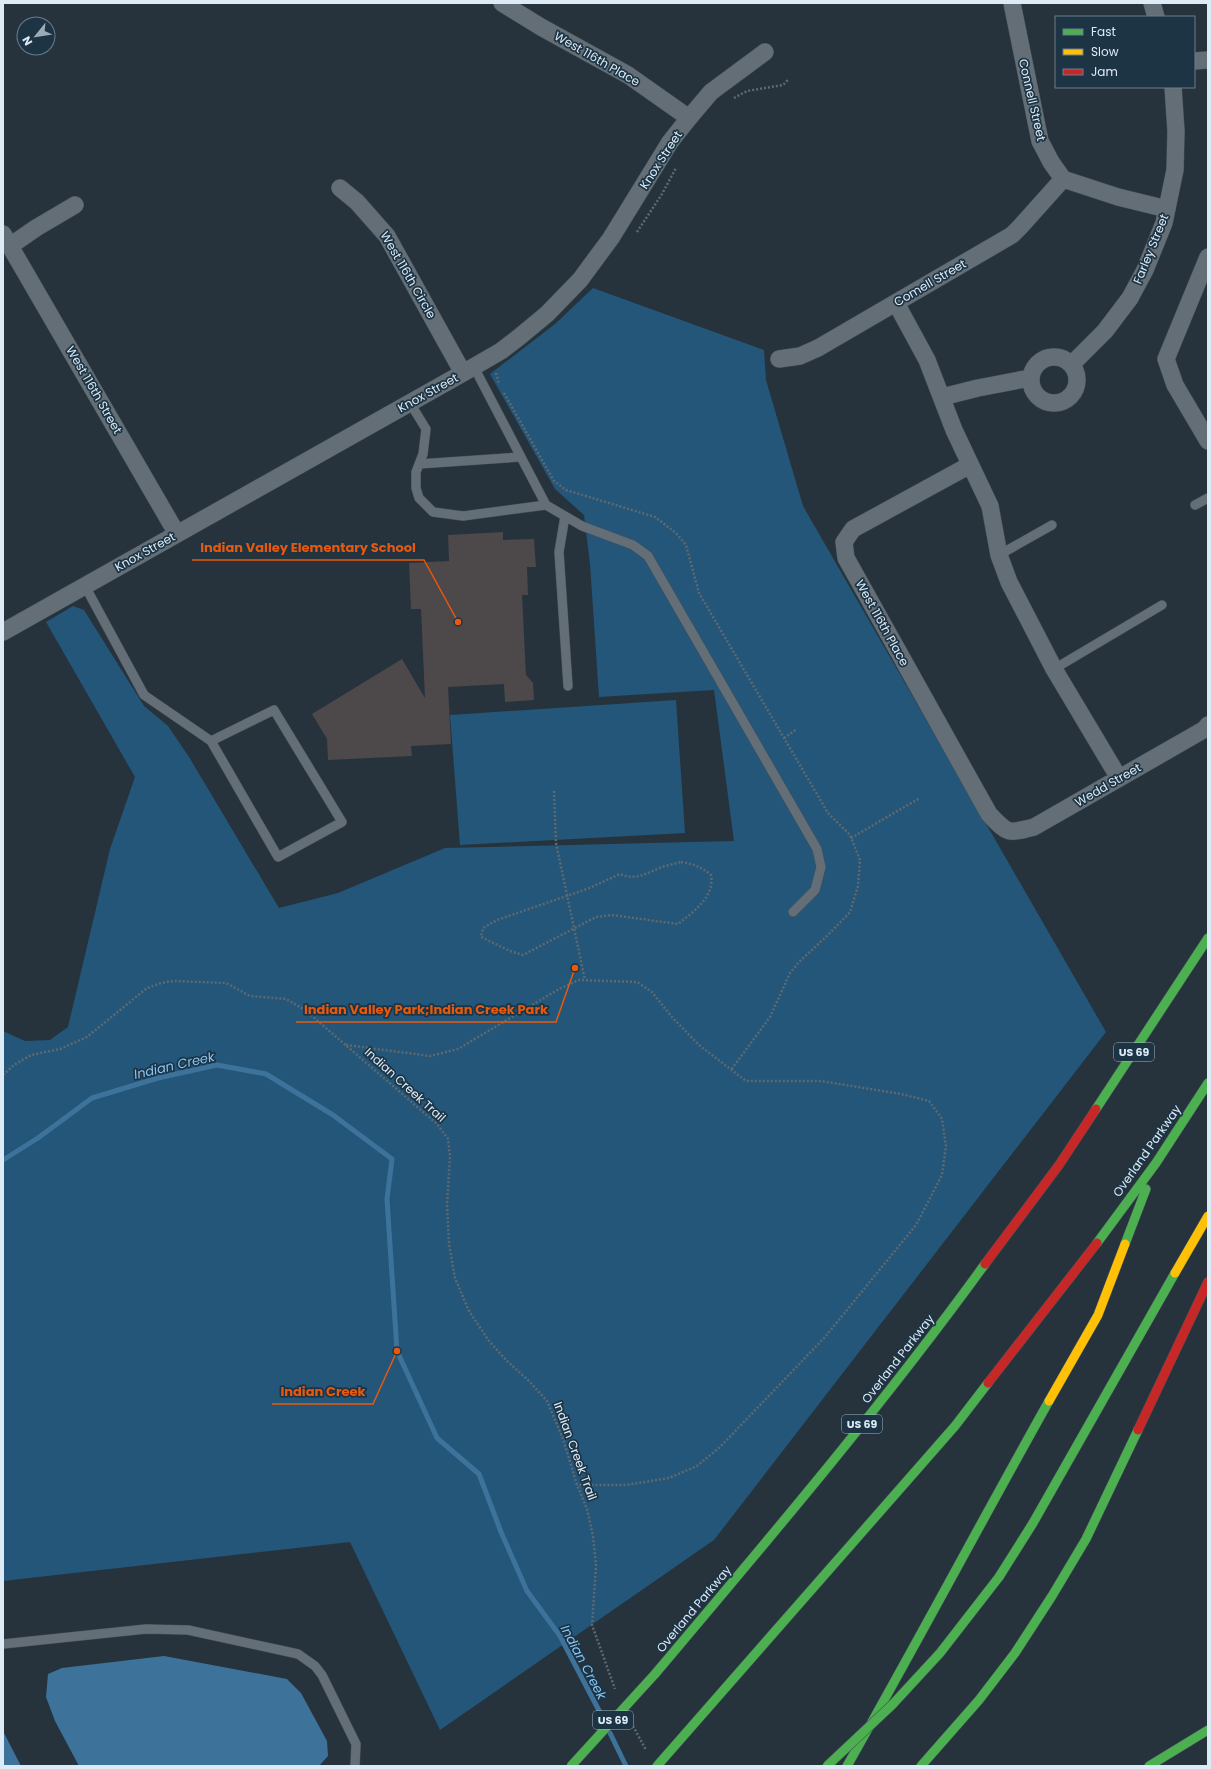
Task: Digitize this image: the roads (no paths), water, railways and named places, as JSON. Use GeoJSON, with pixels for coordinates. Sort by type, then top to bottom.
{"type":"FeatureCollection","features":[{"type":"Feature","properties":{"kind":"main road","name":"Overland Parkway"},"geometry":{"type":"LineString","coordinates":[[571,1766],[655,1674],[794,1510],[940,1326],[993,1252],[1059,1165],[1208,938]]}},
{"type":"Feature","properties":{"kind":"main road","name":"Overland Parkway"},"geometry":{"type":"LineString","coordinates":[[657,1766],[955,1426],[1102,1236],[1156,1163],[1208,1083]]}},
{"type":"Feature","properties":{"kind":"main road"},"geometry":{"type":"LineString","coordinates":[[847,1766],[915,1647],[1003,1483],[1098,1316],[1156,1163]]}},
{"type":"Feature","properties":{"kind":"main road"},"geometry":{"type":"LineString","coordinates":[[827,1766],[892,1705],[929,1664],[998,1577],[1033,1523],[1208,1216]]}},
{"type":"Feature","properties":{"kind":"main road"},"geometry":{"type":"LineString","coordinates":[[920,1766],[983,1694],[1015,1653],[1052,1596],[1086,1539],[1208,1282]]}},
{"type":"Feature","properties":{"kind":"main road"},"geometry":{"type":"LineString","coordinates":[[1150,1766],[1208,1730]]}},
{"type":"Feature","properties":{"kind":"street","name":"West 116th Place"},"geometry":{"type":"LineString","coordinates":[[502,3],[541,27],[628,75],[689,118]]}},
{"type":"Feature","properties":{"kind":"street"},"geometry":{"type":"LineString","coordinates":[[1152,3],[1156,16]]}},
{"type":"Feature","properties":{"kind":"street","name":"Connell Street"},"geometry":{"type":"LineString","coordinates":[[1015,4],[1040,141],[1051,162],[1063,179]]}},
{"type":"Feature","properties":{"kind":"street","name":"Knox Street"},"geometry":{"type":"LineString","coordinates":[[3,632],[468,370],[518,338],[547,314],[580,280],[611,238],[670,142],[711,92],[765,52]]}},
{"type":"Feature","properties":{"kind":"street"},"geometry":{"type":"LineString","coordinates":[[1195,61],[1208,60]]}},
{"type":"Feature","properties":{"kind":"street","name":"Farley Street"},"geometry":{"type":"LineString","coordinates":[[1072,364],[1105,331],[1130,298],[1145,270],[1161,230],[1176,170],[1176,131],[1173,88]]}},
{"type":"Feature","properties":{"kind":"street"},"geometry":{"type":"LineString","coordinates":[[1063,179],[1118,197],[1167,209]]}},
{"type":"Feature","properties":{"kind":"street","name":"Comell Street"},"geometry":{"type":"LineString","coordinates":[[779,359],[800,356],[818,348],[1012,235],[1063,179]]}},
{"type":"Feature","properties":{"kind":"street","name":"West 116th Circle"},"geometry":{"type":"LineString","coordinates":[[340,188],[357,202],[387,236],[468,370]]}},
{"type":"Feature","properties":{"kind":"street","name":"West 116th Street"},"geometry":{"type":"LineString","coordinates":[[75,205],[36,228],[6,240],[177,534]]}},
{"type":"Feature","properties":{"kind":"street"},"geometry":{"type":"LineString","coordinates":[[1208,257],[1166,359],[1176,385],[1208,441]]}},
{"type":"Feature","properties":{"kind":"street"},"geometry":{"type":"LineString","coordinates":[[896,302],[927,360],[970,465],[990,506],[999,555],[1010,582],[1054,669],[1119,778]]}},
{"type":"Feature","properties":{"kind":"street"},"geometry":{"type":"LineString","coordinates":[[1056,356],[1064,358],[1072,364],[1078,381],[1070,398],[1062,402],[1053,403],[1044,401],[1034,391],[1030,378],[1033,369],[1038,362],[1046,357],[1056,356]]}},
{"type":"Feature","properties":{"kind":"street"},"geometry":{"type":"LineString","coordinates":[[942,397],[1030,378]]}},
{"type":"Feature","properties":{"kind":"street","name":"West 116th Place"},"geometry":{"type":"LineString","coordinates":[[970,465],[852,529],[844,542],[846,558],[990,814],[1004,830]]}},
{"type":"Feature","properties":{"kind":"street","name":"Wedd Street"},"geometry":{"type":"LineString","coordinates":[[1004,830],[1013,833],[1034,827],[1205,729],[1208,725]]}},
{"type":"Feature","properties":{"kind":"lane"},"geometry":{"type":"LineString","coordinates":[[468,370],[520,457],[546,505],[582,526],[633,544],[648,556],[817,849],[821,867],[815,890],[793,912]]}},
{"type":"Feature","properties":{"kind":"lane"},"geometry":{"type":"LineString","coordinates":[[410,403],[426,429],[423,454],[416,472],[416,488],[419,498],[433,512],[463,516],[546,505]]}},
{"type":"Feature","properties":{"kind":"lane"},"geometry":{"type":"LineString","coordinates":[[419,464],[520,457]]}},
{"type":"Feature","properties":{"kind":"lane"},"geometry":{"type":"LineString","coordinates":[[1195,505],[1208,498]]}},
{"type":"Feature","properties":{"kind":"lane"},"geometry":{"type":"LineString","coordinates":[[565,516],[560,552],[568,686]]}},
{"type":"Feature","properties":{"kind":"lane"},"geometry":{"type":"LineString","coordinates":[[999,555],[1052,525]]}},
{"type":"Feature","properties":{"kind":"lane"},"geometry":{"type":"LineString","coordinates":[[85,586],[144,695],[211,741],[278,857],[342,822],[274,710],[211,741]]}},
{"type":"Feature","properties":{"kind":"lane"},"geometry":{"type":"LineString","coordinates":[[1054,669],[1162,605]]}},
{"type":"Feature","properties":{"kind":"lane"},"geometry":{"type":"LineString","coordinates":[[3,1644],[146,1629],[188,1630],[298,1654],[315,1666],[322,1675],[356,1744],[355,1766]]}},
{"type":"Feature","properties":{"kind":"waterway","name":"Indian Creek"},"geometry":{"type":"LineString","coordinates":[[3,1160],[38,1138],[92,1098],[158,1078],[217,1065],[266,1074],[333,1115],[392,1159],[387,1199],[397,1351],[437,1438],[479,1474],[501,1532],[527,1591],[560,1636],[605,1722]]}},
{"type":"Feature","properties":{"kind":"waterway","name":"Indian Creek"},"geometry":{"type":"LineString","coordinates":[[610,1733],[626,1766]]}},
{"type":"Feature","properties":{"kind":"place","name":"Indian Valley Elementary School"},"geometry":{"type":"Point","coordinates":[458,622]}},
{"type":"Feature","properties":{"kind":"place","name":"Indian Valley Park;Indian Creek Park"},"geometry":{"type":"Point","coordinates":[575,968]}},
{"type":"Feature","properties":{"kind":"place","name":"Indian Creek"},"geometry":{"type":"Point","coordinates":[397,1351]}}]}
